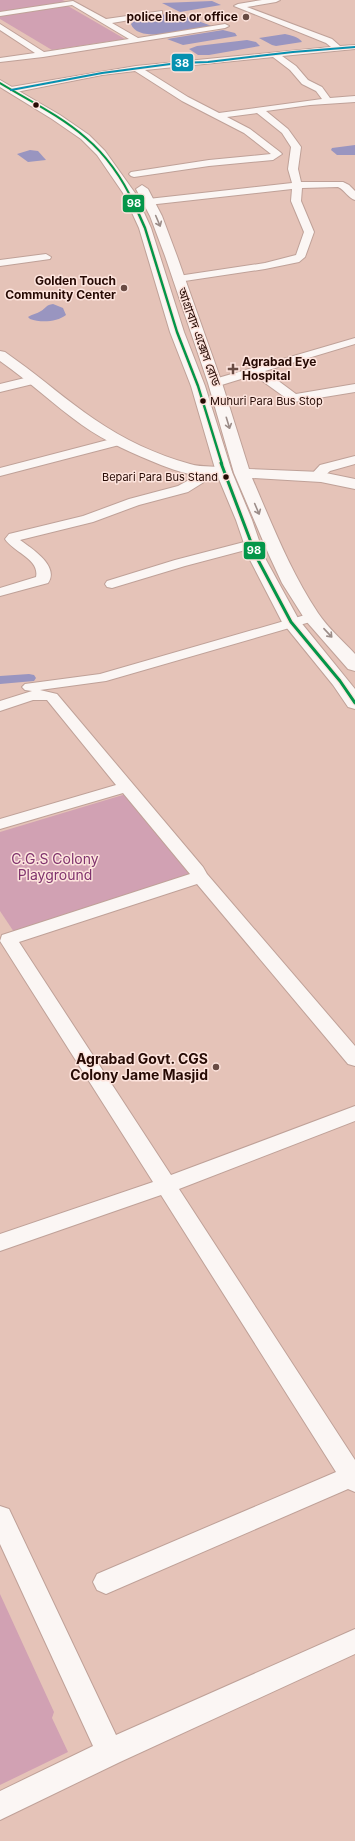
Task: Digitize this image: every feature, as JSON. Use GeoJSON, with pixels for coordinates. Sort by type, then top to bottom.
{"type":"FeatureCollection","features":[{"type":"Feature","properties":{"kind":"main road","name":"আগ্রাবাদ এক্সেস রোড"},"geometry":{"type":"LineString","coordinates":[[0,75],[84,137],[101,153],[129,193],[144,228],[177,332],[198,386],[216,473],[244,520],[257,558],[291,622],[355,703]]}},
{"type":"Feature","properties":{"kind":"main road","name":"আগ্রাবাদ এক্সেস রোড"},"geometry":{"type":"LineString","coordinates":[[0,83],[17,89],[69,115],[100,136],[119,155],[134,174],[163,233],[215,383],[242,473],[277,555],[312,617],[352,658]]}},
{"type":"Feature","properties":{"kind":"main road"},"geometry":{"type":"LineString","coordinates":[[0,355],[89,423],[119,441],[142,452],[181,467],[216,473]]}},
{"type":"Feature","properties":{"kind":"main road"},"geometry":{"type":"LineString","coordinates":[[242,473],[315,477],[341,480],[355,484]]}},
{"type":"Feature","properties":{"kind":"street"},"geometry":{"type":"LineString","coordinates":[[276,0],[238,6],[329,41],[338,48]]}},
{"type":"Feature","properties":{"kind":"street"},"geometry":{"type":"LineString","coordinates":[[0,14],[71,2],[136,40]]}},
{"type":"Feature","properties":{"kind":"street"},"geometry":{"type":"LineString","coordinates":[[104,22],[159,13]]}},
{"type":"Feature","properties":{"kind":"street"},"geometry":{"type":"LineString","coordinates":[[0,26],[43,54]]}},
{"type":"Feature","properties":{"kind":"street"},"geometry":{"type":"LineString","coordinates":[[0,60],[224,26]]}},
{"type":"Feature","properties":{"kind":"street"},"geometry":{"type":"LineString","coordinates":[[17,89],[136,68],[182,62],[208,62],[274,54],[355,47]]}},
{"type":"Feature","properties":{"kind":"street"},"geometry":{"type":"LineString","coordinates":[[274,54],[293,68],[305,82],[319,89],[328,101]]}},
{"type":"Feature","properties":{"kind":"street"},"geometry":{"type":"LineString","coordinates":[[134,174],[209,163],[276,156],[276,153],[247,131],[185,99],[136,68]]}},
{"type":"Feature","properties":{"kind":"street"},"geometry":{"type":"LineString","coordinates":[[219,116],[310,102],[355,99]]}},
{"type":"Feature","properties":{"kind":"street"},"geometry":{"type":"LineString","coordinates":[[178,279],[265,266],[296,260],[300,257],[309,232],[296,201],[297,185],[293,169],[296,147],[285,131],[258,110]]}},
{"type":"Feature","properties":{"kind":"street"},"geometry":{"type":"LineString","coordinates":[[148,202],[297,185],[340,184],[346,186],[355,197]]}},
{"type":"Feature","properties":{"kind":"street"},"geometry":{"type":"LineString","coordinates":[[0,263],[46,256]]}},
{"type":"Feature","properties":{"kind":"street"},"geometry":{"type":"LineString","coordinates":[[215,383],[307,354],[355,342]]}},
{"type":"Feature","properties":{"kind":"street"},"geometry":{"type":"LineString","coordinates":[[257,371],[294,398],[355,388]]}},
{"type":"Feature","properties":{"kind":"street"},"geometry":{"type":"LineString","coordinates":[[0,388],[33,380]]}},
{"type":"Feature","properties":{"kind":"street"},"geometry":{"type":"LineString","coordinates":[[0,472],[119,441]]}},
{"type":"Feature","properties":{"kind":"street"},"geometry":{"type":"LineString","coordinates":[[315,477],[325,468],[355,460]]}},
{"type":"Feature","properties":{"kind":"street"},"geometry":{"type":"LineString","coordinates":[[0,592],[42,580],[44,574],[37,559],[13,541],[12,539],[14,537],[88,519],[134,502],[183,489],[216,473]]}},
{"type":"Feature","properties":{"kind":"street"},"geometry":{"type":"LineString","coordinates":[[112,584],[180,563],[252,544]]}},
{"type":"Feature","properties":{"kind":"street"},"geometry":{"type":"LineString","coordinates":[[0,695],[36,685],[101,678],[312,617]]}},
{"type":"Feature","properties":{"kind":"street"},"geometry":{"type":"LineString","coordinates":[[0,706],[39,695],[46,694],[52,697],[197,871],[199,876],[355,1059]]}},
{"type":"Feature","properties":{"kind":"street"},"geometry":{"type":"LineString","coordinates":[[0,824],[127,787]]}},
{"type":"Feature","properties":{"kind":"street"},"geometry":{"type":"LineString","coordinates":[[106,1582],[354,1477],[3,936],[195,879],[199,876]]}},
{"type":"Feature","properties":{"kind":"street"},"geometry":{"type":"LineString","coordinates":[[0,1243],[165,1186],[355,1113]]}},
{"type":"Feature","properties":{"kind":"street"},"geometry":{"type":"LineString","coordinates":[[0,1518],[110,1752]]}},
{"type":"Feature","properties":{"kind":"street"},"geometry":{"type":"LineString","coordinates":[[0,1806],[110,1752],[355,1641]]}},
{"type":"Feature","properties":{"kind":"green space"},"geometry":{"type":"Polygon","coordinates":[[[0,0],[62,0],[68,2],[0,12],[0,0]]]}},
{"type":"Feature","properties":{"kind":"green space"},"geometry":{"type":"Polygon","coordinates":[[[68,6],[125,39],[52,50],[0,19],[0,16],[68,6]]]}},
{"type":"Feature","properties":{"kind":"green space","name":"C.G.S Colony Playground"},"geometry":{"type":"Polygon","coordinates":[[[136,791],[204,872],[14,932],[0,911],[0,832],[136,791]]]}},
{"type":"Feature","properties":{"kind":"green space"},"geometry":{"type":"Polygon","coordinates":[[[0,1594],[54,1712],[52,1718],[68,1752],[0,1785],[0,1594]]]}},
{"type":"Feature","properties":{"kind":"shaded area"},"geometry":{"type":"Polygon","coordinates":[[[212,1],[221,5],[180,12],[162,3],[212,1]]]}},
{"type":"Feature","properties":{"kind":"shaded area"},"geometry":{"type":"Polygon","coordinates":[[[166,14],[181,15],[212,26],[155,35],[144,34],[136,30],[131,24],[135,20],[166,14]]]}},
{"type":"Feature","properties":{"kind":"shaded area"},"geometry":{"type":"Polygon","coordinates":[[[223,30],[235,33],[237,36],[183,45],[167,39],[223,30]]]}},
{"type":"Feature","properties":{"kind":"shaded area"},"geometry":{"type":"Polygon","coordinates":[[[285,34],[297,38],[302,42],[276,46],[259,38],[285,34]]]}},
{"type":"Feature","properties":{"kind":"shaded area"},"geometry":{"type":"Polygon","coordinates":[[[247,40],[256,42],[260,46],[209,55],[198,55],[189,49],[197,46],[247,40]]]}},
{"type":"Feature","properties":{"kind":"shaded area"},"geometry":{"type":"Polygon","coordinates":[[[355,145],[355,155],[337,155],[331,150],[332,148],[355,145]]]}},
{"type":"Feature","properties":{"kind":"shaded area"},"geometry":{"type":"Polygon","coordinates":[[[30,150],[38,151],[46,160],[28,162],[17,154],[30,150]]]}},
{"type":"Feature","properties":{"kind":"shaded area"},"geometry":{"type":"Polygon","coordinates":[[[53,304],[63,308],[66,315],[49,321],[34,320],[28,317],[49,305],[53,304]]]}},
{"type":"Feature","properties":{"kind":"waterway"},"geometry":{"type":"LineString","coordinates":[[0,680],[29,678]]}},
{"type":"Feature","properties":{"kind":"transit line","name":"38"},"geometry":{"type":"LineString","coordinates":[[11,90],[102,73],[178,63],[208,62],[293,52],[355,47]]}},
{"type":"Feature","properties":{"kind":"transit line","name":"98"},"geometry":{"type":"LineString","coordinates":[[0,83],[56,117],[85,137],[101,153],[129,193],[145,228],[177,332],[198,386],[224,472],[244,520],[257,558],[291,622],[340,681],[355,703]]}},
{"type":"Feature","properties":{"kind":"place","name":"police line or office"},"geometry":{"type":"Point","coordinates":[246,17]}},
{"type":"Feature","properties":{"kind":"place","name":"Golden Touch Community Center"},"geometry":{"type":"Point","coordinates":[124,288]}},
{"type":"Feature","properties":{"kind":"place","name":"Agrabad Eye Hospital"},"geometry":{"type":"Point","coordinates":[233,369]}},
{"type":"Feature","properties":{"kind":"place","name":"Muhuri Para Bus Stop"},"geometry":{"type":"Point","coordinates":[203,401]}},
{"type":"Feature","properties":{"kind":"place","name":"Bepari Para Bus Stand"},"geometry":{"type":"Point","coordinates":[226,477]}},
{"type":"Feature","properties":{"kind":"place","name":"Agrabad Govt. CGS Colony Jame Masjid"},"geometry":{"type":"Point","coordinates":[216,1067]}}]}
